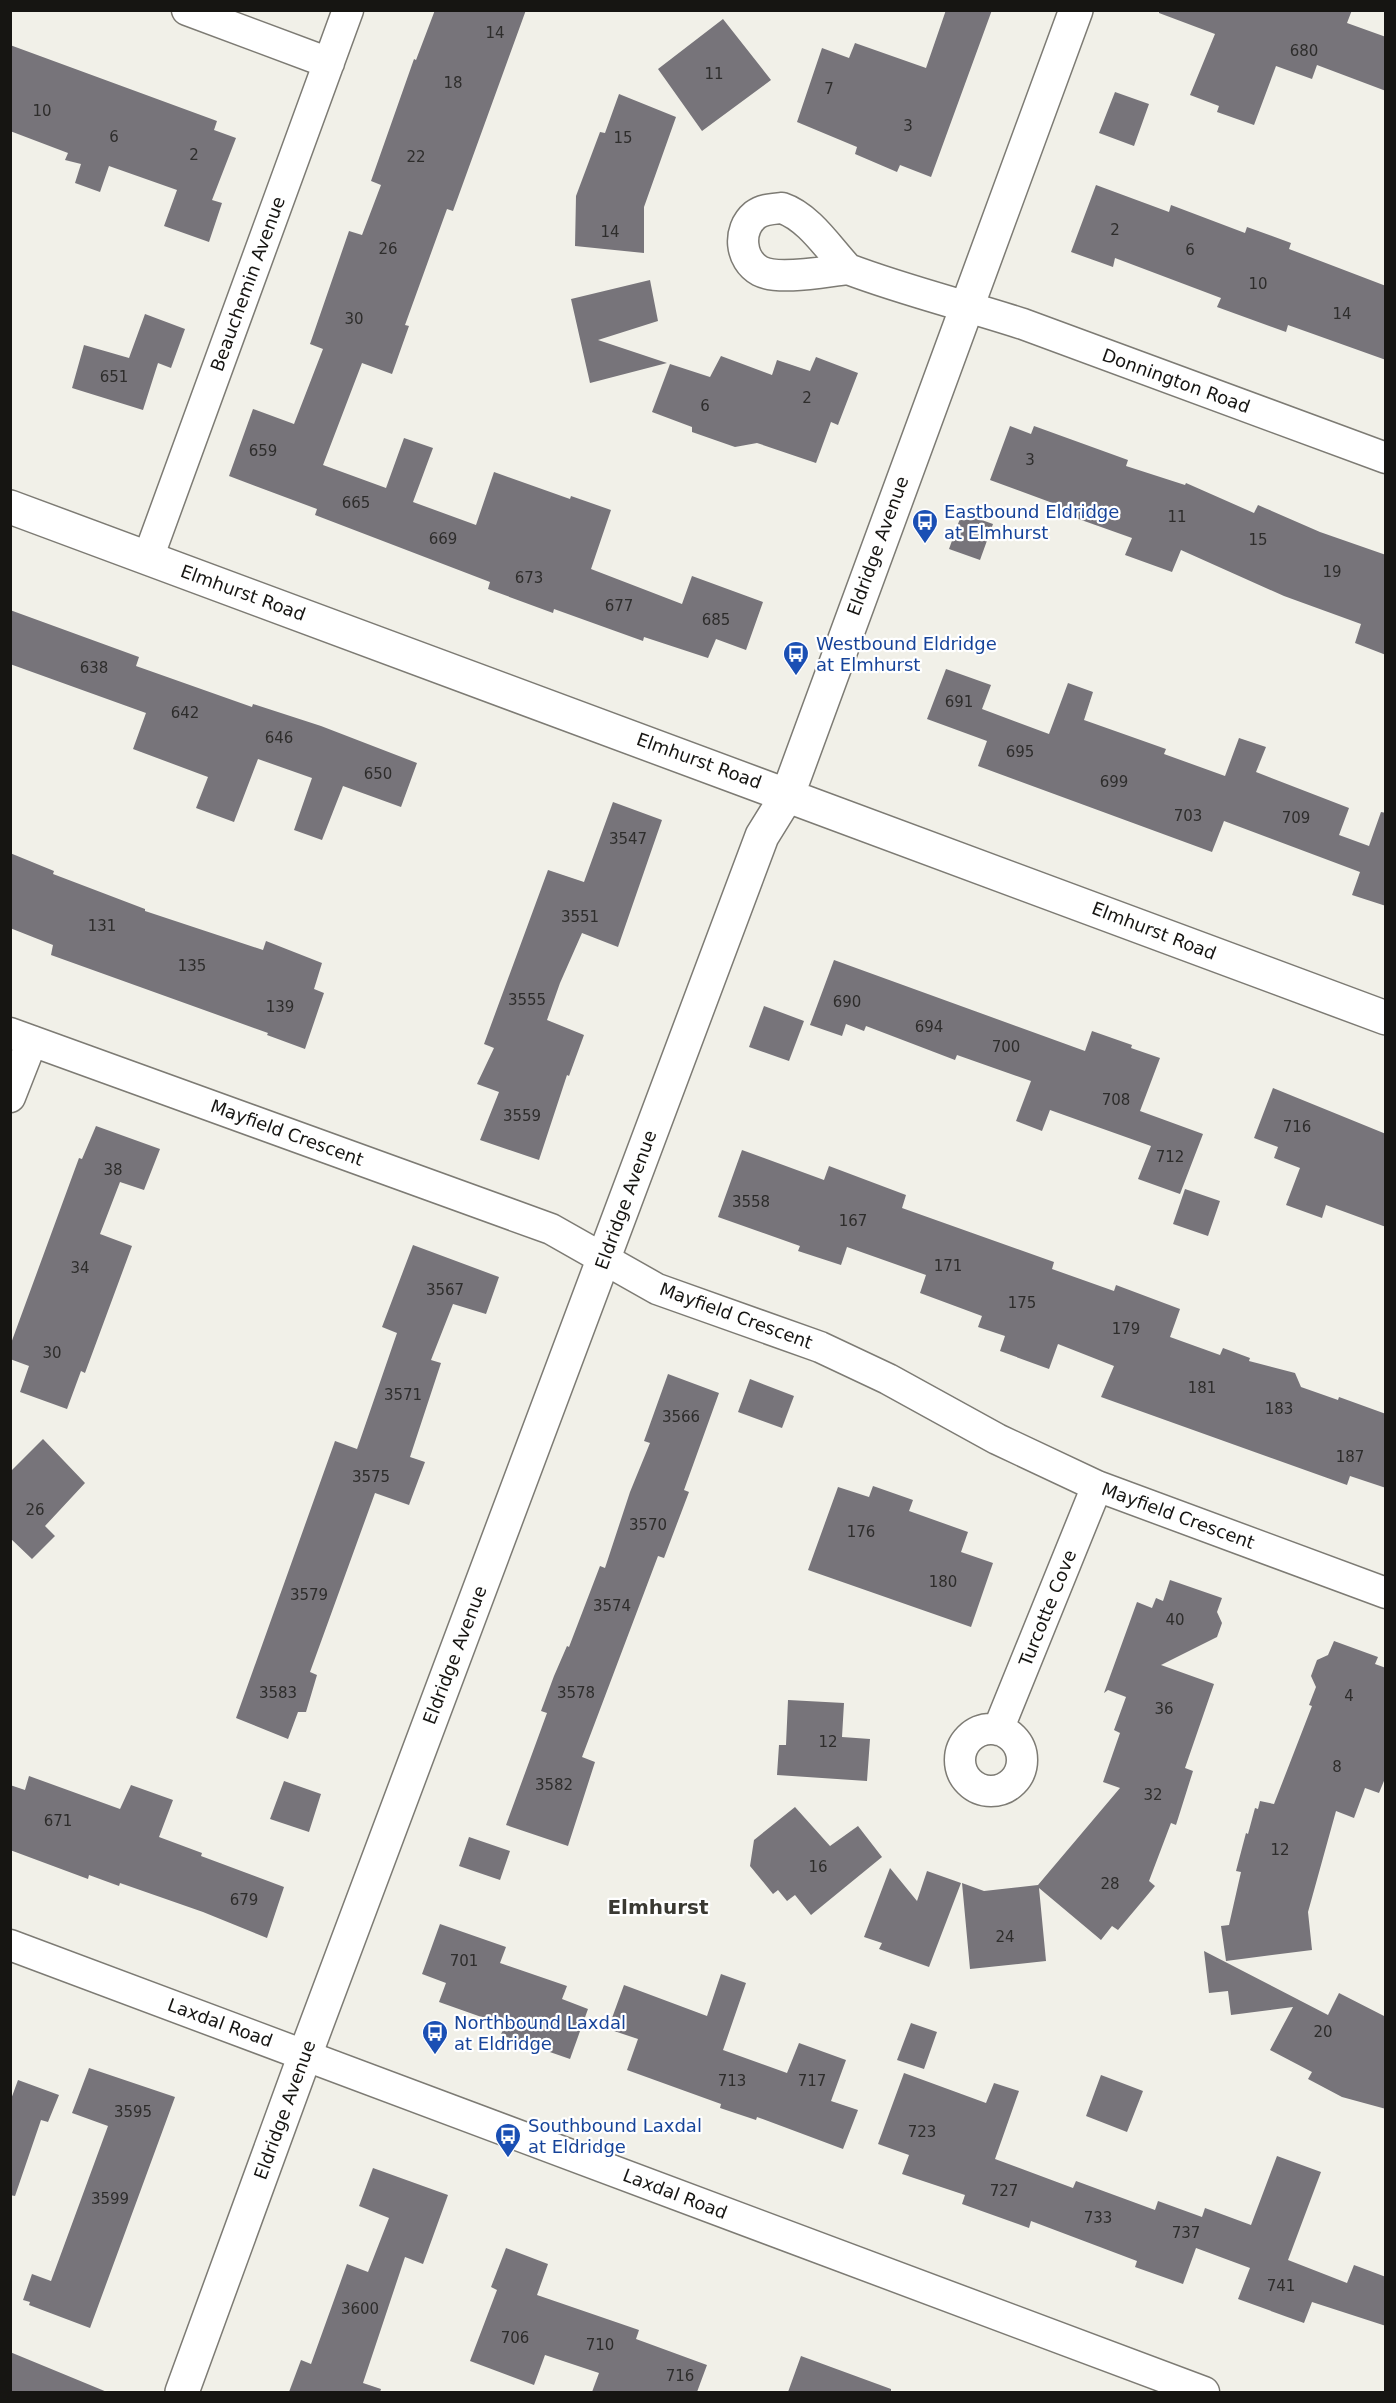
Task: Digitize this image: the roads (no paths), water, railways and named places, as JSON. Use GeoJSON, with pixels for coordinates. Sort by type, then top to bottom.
{"type":"FeatureCollection","features":[{"type":"Feature","properties":{"kind":"street"},"geometry":{"type":"LineString","coordinates":[[187,10],[329,63]]}},
{"type":"Feature","properties":{"kind":"street","name":"Beauchemin Avenue"},"geometry":{"type":"LineString","coordinates":[[148,558],[348,10]]}},
{"type":"Feature","properties":{"kind":"street","name":"Eldridge Avenue"},"geometry":{"type":"LineString","coordinates":[[182,2392],[305,2055],[762,836],[788,794],[1076,10]]}},
{"type":"Feature","properties":{"kind":"street","name":"Donnington Road"},"geometry":{"type":"LineString","coordinates":[[848,269],[905,291],[966,305],[1386,458]]}},
{"type":"Feature","properties":{"kind":"street","name":"Elmhurst Road"},"geometry":{"type":"LineString","coordinates":[[10,507],[788,794],[1386,1018]]}},
{"type":"Feature","properties":{"kind":"street"},"geometry":{"type":"LineString","coordinates":[[10,1097],[21,1037]]}},
{"type":"Feature","properties":{"kind":"street","name":"Mayfield Crescent"},"geometry":{"type":"LineString","coordinates":[[21,1037],[550,1229],[604,1257],[657,1289],[820,1347],[888,1379],[997,1440],[1097,1486],[1386,1593]]}},
{"type":"Feature","properties":{"kind":"street","name":"Turcotte Cove"},"geometry":{"type":"LineString","coordinates":[[998,1730],[1097,1486]]}},
{"type":"Feature","properties":{"kind":"street","name":"Laxdal Road"},"geometry":{"type":"LineString","coordinates":[[10,1945],[1204,2392]]}},
{"type":"Feature","properties":{"kind":"place","name":"Eastbound Eldridge at Elmhurst"},"geometry":{"type":"Point","coordinates":[925,545]}},
{"type":"Feature","properties":{"kind":"place","name":"Westbound Eldridge at Elmhurst"},"geometry":{"type":"Point","coordinates":[796,677]}},
{"type":"Feature","properties":{"kind":"place","name":"Northbound Laxdal at Eldridge"},"geometry":{"type":"Point","coordinates":[435,2056]}},
{"type":"Feature","properties":{"kind":"place","name":"Southbound Laxdal at Eldridge"},"geometry":{"type":"Point","coordinates":[508,2159]}},
{"type":"Feature","properties":{"kind":"district","name":"Elmhurst"},"geometry":{"type":"Point","coordinates":[658,1907]}}]}
